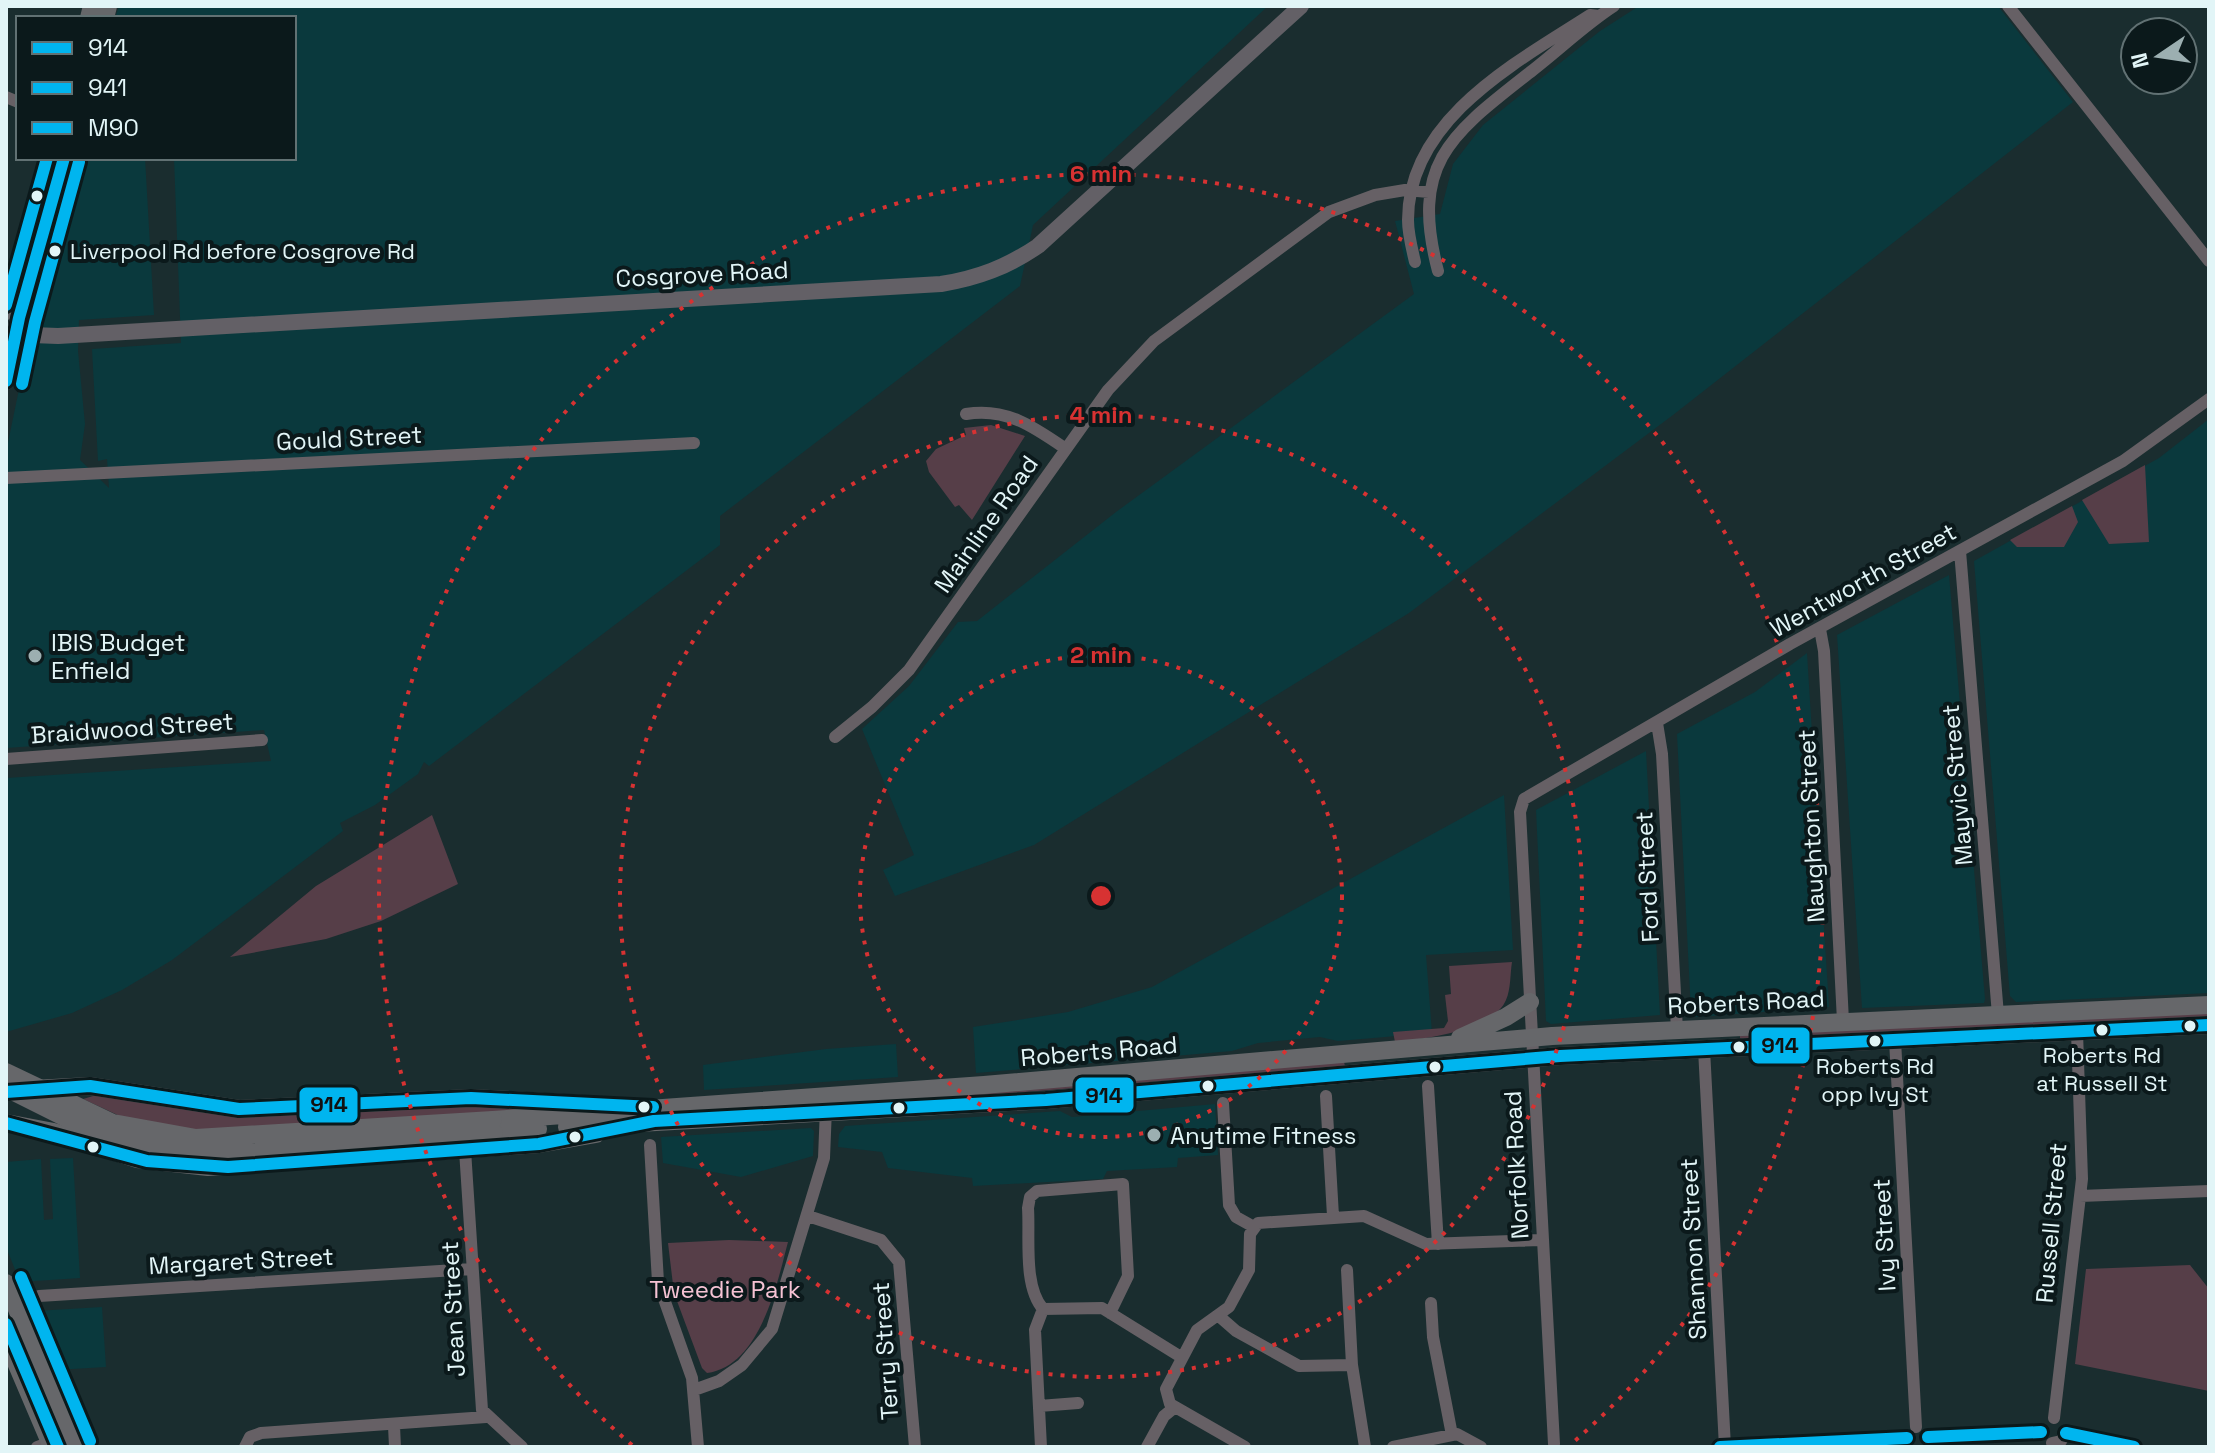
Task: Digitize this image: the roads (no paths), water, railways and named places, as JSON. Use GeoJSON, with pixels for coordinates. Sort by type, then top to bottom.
{"type":"FeatureCollection","features":[{"type":"Feature","properties":{"kind":"highway"},"geometry":{"type":"LineString","coordinates":[[6,311],[48,160]]}},
{"type":"Feature","properties":{"kind":"highway"},"geometry":{"type":"LineString","coordinates":[[6,381],[11,335],[63,160]]}},
{"type":"Feature","properties":{"kind":"highway"},"geometry":{"type":"LineString","coordinates":[[1446,1044],[1506,1017],[1530,1002]]}},
{"type":"Feature","properties":{"kind":"highway","name":"Roberts Road"},"geometry":{"type":"LineString","coordinates":[[826,1105],[1532,1037],[2209,1005]]}},
{"type":"Feature","properties":{"kind":"highway","name":"Roberts Road"},"geometry":{"type":"LineString","coordinates":[[6,1090],[86,1128],[175,1151],[239,1152],[647,1114],[1087,1097],[1533,1058],[2209,1025]]}},
{"type":"Feature","properties":{"kind":"highway","name":"Roberts Road"},"geometry":{"type":"LineString","coordinates":[[6,1072],[113,1123],[196,1138],[493,1126]]}},
{"type":"Feature","properties":{"kind":"highway"},"geometry":{"type":"LineString","coordinates":[[6,1090],[54,1086],[112,1088],[239,1109],[471,1098],[647,1114]]}},
{"type":"Feature","properties":{"kind":"highway"},"geometry":{"type":"LineString","coordinates":[[73,1138],[62,1124],[63,1107],[72,1098],[112,1088]]}},
{"type":"Feature","properties":{"kind":"highway"},"geometry":{"type":"LineString","coordinates":[[6,1123],[73,1138],[137,1159],[208,1167],[571,1140],[647,1114]]}},
{"type":"Feature","properties":{"kind":"highway"},"geometry":{"type":"LineString","coordinates":[[6,1283],[72,1441]]}},
{"type":"Feature","properties":{"kind":"highway"},"geometry":{"type":"LineString","coordinates":[[6,1339],[46,1445]]}},
{"type":"Feature","properties":{"kind":"main road","name":"Cosgrove Road"},"geometry":{"type":"LineString","coordinates":[[11,335],[926,285],[978,277],[1004,267],[1038,246],[1301,6]]}},
{"type":"Feature","properties":{"kind":"street"},"geometry":{"type":"LineString","coordinates":[[1438,271],[1427,216],[1429,192],[1435,171],[1459,132],[1614,6]]}},
{"type":"Feature","properties":{"kind":"street"},"geometry":{"type":"LineString","coordinates":[[2008,6],[2209,261]]}},
{"type":"Feature","properties":{"kind":"street"},"geometry":{"type":"LineString","coordinates":[[1415,262],[1408,219],[1419,165],[1435,136],[1467,102],[1527,56],[1590,15],[1599,16]]}},
{"type":"Feature","properties":{"kind":"street","name":"Mainline Road"},"geometry":{"type":"LineString","coordinates":[[835,737],[872,707],[909,670],[1118,378],[1154,341],[1189,312],[1329,212],[1375,195],[1413,190],[1429,192]]}},
{"type":"Feature","properties":{"kind":"street","name":"Wentworth Street"},"geometry":{"type":"LineString","coordinates":[[1532,792],[2123,461],[2209,399]]}},
{"type":"Feature","properties":{"kind":"street"},"geometry":{"type":"LineString","coordinates":[[966,414],[989,412],[1015,417],[1066,449]]}},
{"type":"Feature","properties":{"kind":"street","name":"Gould Street"},"geometry":{"type":"LineString","coordinates":[[6,478],[694,443]]}},
{"type":"Feature","properties":{"kind":"street","name":"Mayvic Street"},"geometry":{"type":"LineString","coordinates":[[1960,551],[1998,1015]]}},
{"type":"Feature","properties":{"kind":"street","name":"Naughton Street"},"geometry":{"type":"LineString","coordinates":[[1820,629],[1824,651],[1843,1021]]}},
{"type":"Feature","properties":{"kind":"street","name":"Ford Street"},"geometry":{"type":"LineString","coordinates":[[1657,723],[1662,754],[1677,1030]]}},
{"type":"Feature","properties":{"kind":"street","name":"Braidwood Street"},"geometry":{"type":"LineString","coordinates":[[6,759],[262,740]]}},
{"type":"Feature","properties":{"kind":"street","name":"Norfolk Road"},"geometry":{"type":"LineString","coordinates":[[1532,792],[1524,799],[1520,812],[1554,1446]]}},
{"type":"Feature","properties":{"kind":"street","name":"Russell Street"},"geometry":{"type":"LineString","coordinates":[[2054,1418],[2083,1154],[2077,1032]]}},
{"type":"Feature","properties":{"kind":"street","name":"Ivy Street"},"geometry":{"type":"LineString","coordinates":[[1895,1040],[1916,1427]]}},
{"type":"Feature","properties":{"kind":"street","name":"Shannon Street"},"geometry":{"type":"LineString","coordinates":[[1704,1049],[1723,1447]]}},
{"type":"Feature","properties":{"kind":"street"},"geometry":{"type":"LineString","coordinates":[[1428,1086],[1438,1244]]}},
{"type":"Feature","properties":{"kind":"street"},"geometry":{"type":"LineString","coordinates":[[1326,1096],[1333,1216]]}},
{"type":"Feature","properties":{"kind":"street"},"geometry":{"type":"LineString","coordinates":[[1223,1103],[1229,1205],[1236,1217],[1254,1227]]}},
{"type":"Feature","properties":{"kind":"street"},"geometry":{"type":"LineString","coordinates":[[694,1390],[734,1371],[768,1336],[824,1158],[826,1105]]}},
{"type":"Feature","properties":{"kind":"street"},"geometry":{"type":"LineString","coordinates":[[650,1145],[658,1282],[694,1390],[698,1447]]}},
{"type":"Feature","properties":{"kind":"street","name":"Jean Street"},"geometry":{"type":"LineString","coordinates":[[465,1150],[480,1401],[486,1417]]}},
{"type":"Feature","properties":{"kind":"street"},"geometry":{"type":"LineString","coordinates":[[1041,1447],[1035,1330],[1043,1309],[1033,1288],[1028,1208],[1030,1197],[1041,1189],[1123,1184],[1128,1276],[1110,1313]]}},
{"type":"Feature","properties":{"kind":"street"},"geometry":{"type":"LineString","coordinates":[[2080,1196],[2209,1191]]}},
{"type":"Feature","properties":{"kind":"street","name":"Terry Street"},"geometry":{"type":"LineString","coordinates":[[808,1216],[881,1240],[899,1262],[915,1447]]}},
{"type":"Feature","properties":{"kind":"street"},"geometry":{"type":"LineString","coordinates":[[1254,1227],[1267,1220],[1364,1216],[1416,1241],[1438,1244],[1542,1240]]}},
{"type":"Feature","properties":{"kind":"street"},"geometry":{"type":"LineString","coordinates":[[1245,1447],[1175,1407],[1167,1400],[1166,1389],[1201,1325],[1220,1317],[1229,1307],[1249,1270],[1254,1227]]}},
{"type":"Feature","properties":{"kind":"street","name":"Margaret Street"},"geometry":{"type":"LineString","coordinates":[[14,1302],[39,1296],[472,1269]]}},
{"type":"Feature","properties":{"kind":"street"},"geometry":{"type":"LineString","coordinates":[[1347,1270],[1352,1365],[1365,1447]]}},
{"type":"Feature","properties":{"kind":"street"},"geometry":{"type":"LineString","coordinates":[[1431,1303],[1433,1337],[1452,1435]]}},
{"type":"Feature","properties":{"kind":"street"},"geometry":{"type":"LineString","coordinates":[[1043,1309],[1091,1306],[1110,1313],[1181,1357]]}},
{"type":"Feature","properties":{"kind":"street"},"geometry":{"type":"LineString","coordinates":[[1220,1317],[1236,1331],[1299,1366],[1352,1365]]}},
{"type":"Feature","properties":{"kind":"street"},"geometry":{"type":"LineString","coordinates":[[1039,1406],[1078,1403]]}},
{"type":"Feature","properties":{"kind":"street"},"geometry":{"type":"LineString","coordinates":[[1147,1447],[1164,1416],[1175,1407]]}},
{"type":"Feature","properties":{"kind":"street"},"geometry":{"type":"LineString","coordinates":[[245,1447],[250,1437],[261,1433],[394,1426],[486,1417],[522,1447]]}},
{"type":"Feature","properties":{"kind":"street"},"geometry":{"type":"LineString","coordinates":[[2054,1418],[2063,1423],[2066,1433],[2061,1441],[2052,1445],[2041,1432],[2044,1422],[2054,1418]]}},
{"type":"Feature","properties":{"kind":"street"},"geometry":{"type":"LineString","coordinates":[[394,1426],[395,1447]]}},
{"type":"Feature","properties":{"kind":"street"},"geometry":{"type":"LineString","coordinates":[[1723,1447],[1910,1442],[1910,1429],[1916,1427],[1923,1428],[1925,1442],[2041,1432]]}},
{"type":"Feature","properties":{"kind":"street"},"geometry":{"type":"LineString","coordinates":[[2066,1433],[2134,1447]]}},
{"type":"Feature","properties":{"kind":"street"},"geometry":{"type":"LineString","coordinates":[[1393,1447],[1452,1435],[1463,1435],[1481,1447]]}},
{"type":"Feature","properties":{"kind":"street"},"geometry":{"type":"LineString","coordinates":[[46,1445],[72,1441]]}},
{"type":"Feature","properties":{"kind":"place","name":"Liverpool Rd before Cosgrove Rd"},"geometry":{"type":"Point","coordinates":[55,251]}},
{"type":"Feature","properties":{"kind":"place","name":"IBIS Budget Enfield"},"geometry":{"type":"Point","coordinates":[35,656]}},
{"type":"Feature","properties":{"kind":"place","name":"Roberts Rd at Russell St"},"geometry":{"type":"Point","coordinates":[2102,1030]}},
{"type":"Feature","properties":{"kind":"place","name":"Roberts Rd opp Ivy St"},"geometry":{"type":"Point","coordinates":[1875,1041]}},
{"type":"Feature","properties":{"kind":"place","name":"Anytime Fitness"},"geometry":{"type":"Point","coordinates":[1154,1135]}},
{"type":"Feature","properties":{"kind":"park label","name":"Tweedie Park"},"geometry":{"type":"Point","coordinates":[725,1289]}}]}
